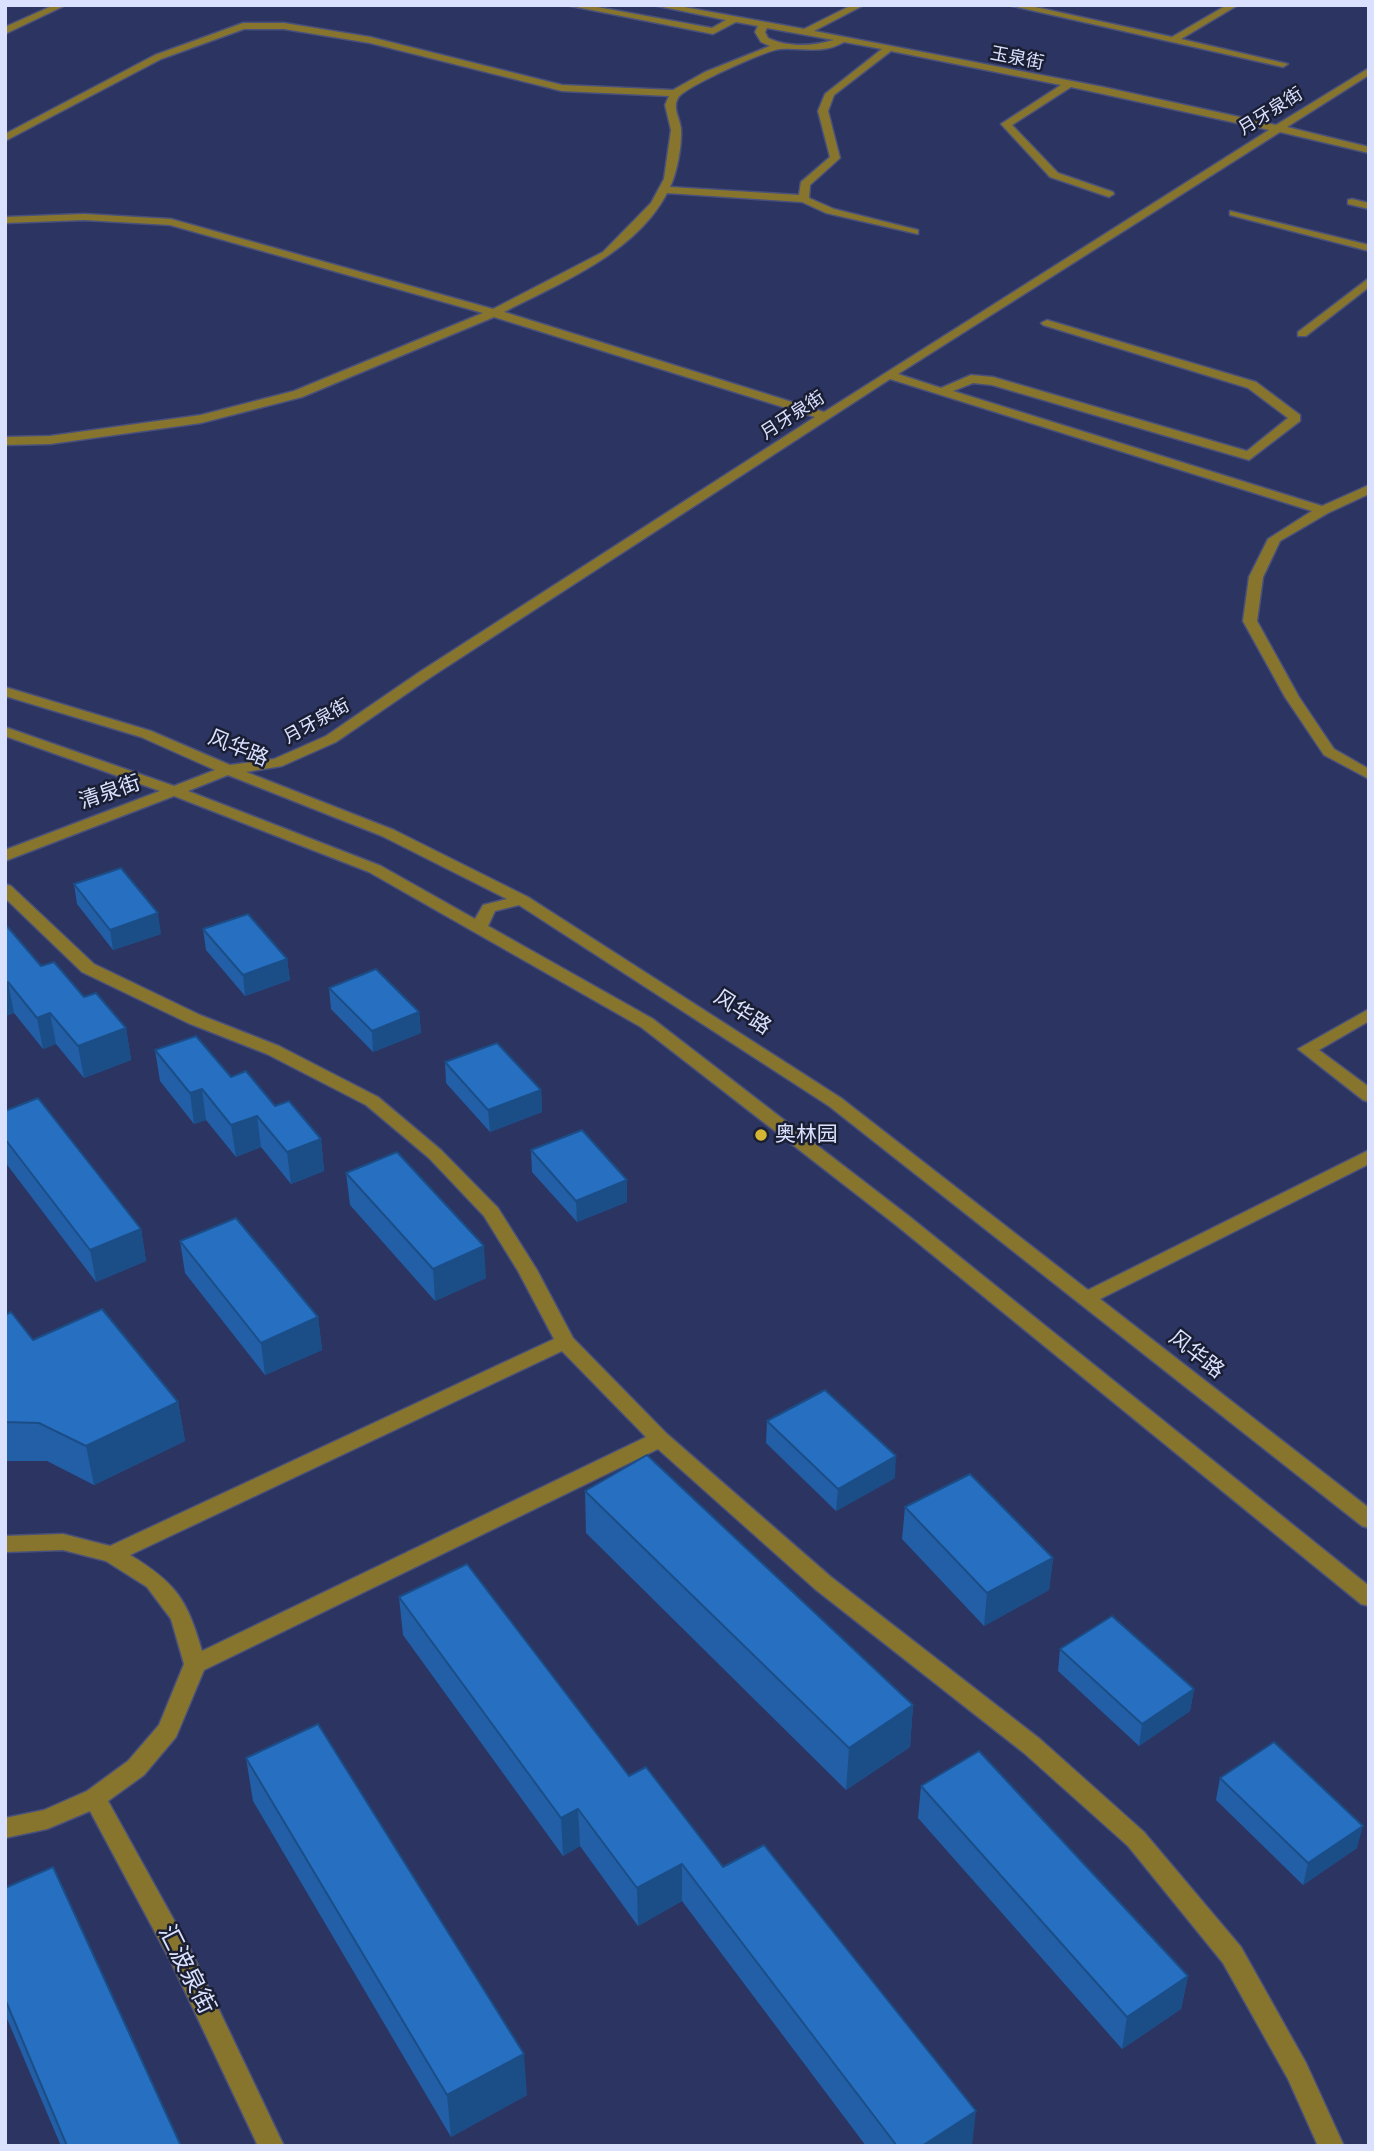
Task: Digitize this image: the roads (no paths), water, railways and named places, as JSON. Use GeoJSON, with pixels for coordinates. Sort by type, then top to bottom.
{"type":"FeatureCollection","features":[{"type":"Feature","properties":{"kind":"street"},"geometry":{"type":"LineString","coordinates":[[5,19],[39,5]]}},
{"type":"Feature","properties":{"kind":"street"},"geometry":{"type":"LineString","coordinates":[[5,31],[62,5]]}},
{"type":"Feature","properties":{"kind":"street"},"geometry":{"type":"LineString","coordinates":[[570,5],[713,31],[735,19]]}},
{"type":"Feature","properties":{"kind":"street","name":"玉泉街"},"geometry":{"type":"LineString","coordinates":[[657,5],[1067,85],[1278,128],[1369,150]]}},
{"type":"Feature","properties":{"kind":"street"},"geometry":{"type":"LineString","coordinates":[[805,32],[860,5]]}},
{"type":"Feature","properties":{"kind":"street"},"geometry":{"type":"LineString","coordinates":[[1012,5],[1283,64]]}},
{"type":"Feature","properties":{"kind":"street"},"geometry":{"type":"LineString","coordinates":[[1173,40],[1234,5]]}},
{"type":"Feature","properties":{"kind":"street"},"geometry":{"type":"LineString","coordinates":[[764,24],[760,32],[764,40],[776,47]]}},
{"type":"Feature","properties":{"kind":"street"},"geometry":{"type":"LineString","coordinates":[[5,138],[159,57],[243,26],[284,26],[370,40],[562,89],[675,93],[708,74],[776,47],[807,48],[845,40]]}},
{"type":"Feature","properties":{"kind":"street"},"geometry":{"type":"LineString","coordinates":[[804,199],[805,184],[835,158],[823,111],[830,94],[888,49]]}},
{"type":"Feature","properties":{"kind":"street","name":"月牙泉街"},"geometry":{"type":"LineString","coordinates":[[228,771],[277,763],[331,738],[888,375],[1369,71]]}},
{"type":"Feature","properties":{"kind":"street"},"geometry":{"type":"LineString","coordinates":[[1067,85],[1006,124],[1054,175],[1109,194]]}},
{"type":"Feature","properties":{"kind":"street"},"geometry":{"type":"LineString","coordinates":[[5,441],[50,440],[201,419],[261,404],[298,394],[494,313],[607,254],[656,204],[669,179],[676,130],[670,105],[675,93]]}},
{"type":"Feature","properties":{"kind":"street"},"geometry":{"type":"LineString","coordinates":[[663,190],[804,199],[830,211],[914,232]]}},
{"type":"Feature","properties":{"kind":"street"},"geometry":{"type":"LineString","coordinates":[[1352,202],[1369,206]]}},
{"type":"Feature","properties":{"kind":"street"},"geometry":{"type":"LineString","coordinates":[[1234,213],[1369,248]]}},
{"type":"Feature","properties":{"kind":"street"},"geometry":{"type":"LineString","coordinates":[[5,220],[84,217],[171,222],[494,313],[825,416]]}},
{"type":"Feature","properties":{"kind":"street"},"geometry":{"type":"LineString","coordinates":[[1302,334],[1369,281]]}},
{"type":"Feature","properties":{"kind":"street"},"geometry":{"type":"LineString","coordinates":[[941,392],[971,379],[993,381],[1249,456],[1296,418],[1252,385],[1047,323]]}},
{"type":"Feature","properties":{"kind":"street"},"geometry":{"type":"LineString","coordinates":[[888,375],[1323,510]]}},
{"type":"Feature","properties":{"kind":"street"},"geometry":{"type":"LineString","coordinates":[[1369,489],[1323,510],[1275,539],[1256,577],[1250,621],[1292,697],[1329,752],[1369,775]]}},
{"type":"Feature","properties":{"kind":"street","name":"风华路"},"geometry":{"type":"LineString","coordinates":[[5,691],[146,734],[228,771],[388,833],[522,900],[835,1102],[1369,1520]]}},
{"type":"Feature","properties":{"kind":"street"},"geometry":{"type":"LineString","coordinates":[[5,731],[177,792],[375,869],[657,1030],[903,1221],[1369,1598]]}},
{"type":"Feature","properties":{"kind":"street","name":"清泉街"},"geometry":{"type":"LineString","coordinates":[[5,856],[228,771]]}},
{"type":"Feature","properties":{"kind":"street"},"geometry":{"type":"LineString","coordinates":[[5,889],[88,968],[194,1019],[273,1050],[372,1101],[435,1154],[491,1212],[527,1270],[565,1342],[660,1439],[823,1583],[1032,1746],[1136,1839],[1232,1955],[1297,2071],[1331,2146]]}},
{"type":"Feature","properties":{"kind":"street"},"geometry":{"type":"LineString","coordinates":[[479,928],[489,908],[522,900]]}},
{"type":"Feature","properties":{"kind":"street"},"geometry":{"type":"LineString","coordinates":[[1369,1014],[1307,1049],[1369,1096]]}},
{"type":"Feature","properties":{"kind":"street"},"geometry":{"type":"LineString","coordinates":[[1087,1298],[1369,1156]]}},
{"type":"Feature","properties":{"kind":"street"},"geometry":{"type":"LineString","coordinates":[[112,1554],[565,1342]]}},
{"type":"Feature","properties":{"kind":"street"},"geometry":{"type":"LineString","coordinates":[[195,1664],[660,1439]]}},
{"type":"Feature","properties":{"kind":"street"},"geometry":{"type":"LineString","coordinates":[[5,1544],[63,1542],[112,1554],[155,1581],[181,1616],[195,1664],[168,1730],[136,1768],[94,1798],[47,1819],[5,1828]]}},
{"type":"Feature","properties":{"kind":"street","name":"汇波泉街"},"geometry":{"type":"LineString","coordinates":[[94,1798],[181,1957],[271,2146]]}},
{"type":"Feature","properties":{"kind":"place","name":"奥林园"},"geometry":{"type":"Point","coordinates":[761,1135]}}]}
